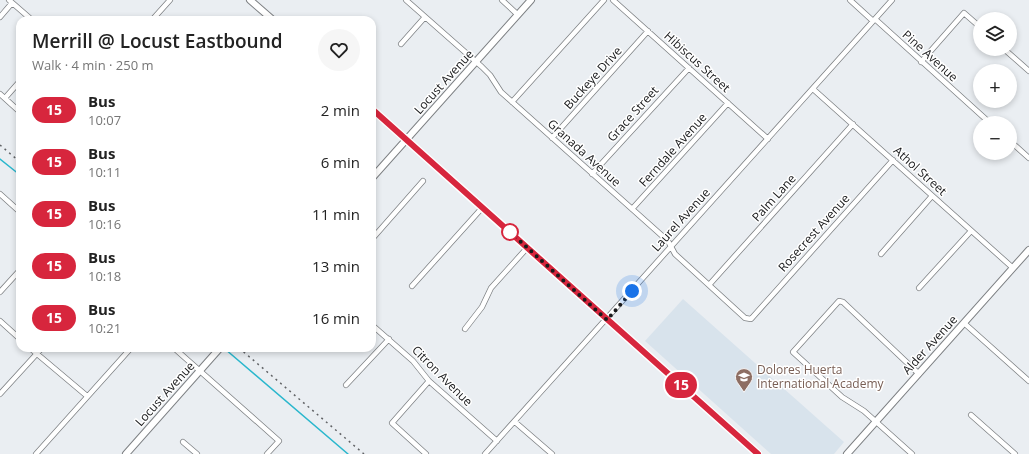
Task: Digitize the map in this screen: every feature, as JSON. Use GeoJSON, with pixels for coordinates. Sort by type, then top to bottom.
{"type":"FeatureCollection","features":[{"type":"Feature","properties":{"kind":"main road"},"geometry":{"type":"LineString","coordinates":[[250,0],[268,16]]}},
{"type":"Feature","properties":{"kind":"main road","name":"Locust Avenue"},"geometry":{"type":"LineString","coordinates":[[376,174],[531,0]]}},
{"type":"Feature","properties":{"kind":"main road"},"geometry":{"type":"LineString","coordinates":[[376,113],[758,454]]}},
{"type":"Feature","properties":{"kind":"main road","name":"Alder Avenue"},"geometry":{"type":"LineString","coordinates":[[846,454],[1029,250]]}},
{"type":"Feature","properties":{"kind":"main road","name":"Locust Avenue"},"geometry":{"type":"LineString","coordinates":[[126,454],[217,352]]}},
{"type":"Feature","properties":{"kind":"street"},"geometry":{"type":"LineString","coordinates":[[156,16],[170,0]]}},
{"type":"Feature","properties":{"kind":"street","name":"Granada Avenue"},"geometry":{"type":"LineString","coordinates":[[406,0],[477,62],[490,75],[501,92],[668,241],[675,254],[745,318],[751,319]]}},
{"type":"Feature","properties":{"kind":"street"},"geometry":{"type":"LineString","coordinates":[[502,0],[518,14]]}},
{"type":"Feature","properties":{"kind":"street"},"geometry":{"type":"LineString","coordinates":[[512,102],[604,0]]}},
{"type":"Feature","properties":{"kind":"street","name":"Hibiscus Street"},"geometry":{"type":"LineString","coordinates":[[613,0],[768,139]]}},
{"type":"Feature","properties":{"kind":"street","name":"Pine Avenue"},"geometry":{"type":"LineString","coordinates":[[850,0],[982,116]]}},
{"type":"Feature","properties":{"kind":"street","name":"Laurel Avenue"},"geometry":{"type":"LineString","coordinates":[[485,454],[607,320],[671,246],[814,89],[892,0]]}},
{"type":"Feature","properties":{"kind":"street"},"geometry":{"type":"LineString","coordinates":[[0,17],[11,2],[27,16]]}},
{"type":"Feature","properties":{"kind":"street"},"geometry":{"type":"LineString","coordinates":[[922,62],[964,13],[973,21]]}},
{"type":"Feature","properties":{"kind":"street"},"geometry":{"type":"LineString","coordinates":[[401,44],[425,17]]}},
{"type":"Feature","properties":{"kind":"street","name":"Buckeye Drive"},"geometry":{"type":"LineString","coordinates":[[552,138],[648,31]]}},
{"type":"Feature","properties":{"kind":"street"},"geometry":{"type":"LineString","coordinates":[[1012,56],[1029,71]]}},
{"type":"Feature","properties":{"kind":"street","name":"Grace Street"},"geometry":{"type":"LineString","coordinates":[[592,174],[689,68]]}},
{"type":"Feature","properties":{"kind":"street"},"geometry":{"type":"LineString","coordinates":[[5,98],[16,86]]}},
{"type":"Feature","properties":{"kind":"street","name":"Athol Street"},"geometry":{"type":"LineString","coordinates":[[814,89],[1012,268]]}},
{"type":"Feature","properties":{"kind":"street"},"geometry":{"type":"LineString","coordinates":[[0,94],[16,108]]}},
{"type":"Feature","properties":{"kind":"street","name":"Ferndale Avenue"},"geometry":{"type":"LineString","coordinates":[[632,209],[728,103]]}},
{"type":"Feature","properties":{"kind":"street","name":"Palm Lane"},"geometry":{"type":"LineString","coordinates":[[709,285],[853,124]]}},
{"type":"Feature","properties":{"kind":"street"},"geometry":{"type":"LineString","coordinates":[[1017,147],[1029,158]]}},
{"type":"Feature","properties":{"kind":"street","name":"Rosecrest Avenue"},"geometry":{"type":"LineString","coordinates":[[751,319],[893,160]]}},
{"type":"Feature","properties":{"kind":"street"},"geometry":{"type":"LineString","coordinates":[[376,233],[423,181]]}},
{"type":"Feature","properties":{"kind":"street"},"geometry":{"type":"LineString","coordinates":[[0,194],[16,208]]}},
{"type":"Feature","properties":{"kind":"street"},"geometry":{"type":"LineString","coordinates":[[881,254],[932,196]]}},
{"type":"Feature","properties":{"kind":"street"},"geometry":{"type":"LineString","coordinates":[[412,286],[482,208]]}},
{"type":"Feature","properties":{"kind":"street"},"geometry":{"type":"LineString","coordinates":[[919,288],[971,231]]}},
{"type":"Feature","properties":{"kind":"street"},"geometry":{"type":"LineString","coordinates":[[465,328],[482,307],[491,288],[527,248]]}},
{"type":"Feature","properties":{"kind":"street"},"geometry":{"type":"LineString","coordinates":[[0,292],[16,274]]}},
{"type":"Feature","properties":{"kind":"street"},"geometry":{"type":"LineString","coordinates":[[912,454],[864,411],[842,397],[793,352],[839,301],[843,302],[871,327],[890,348],[919,374]]}},
{"type":"Feature","properties":{"kind":"street"},"geometry":{"type":"LineString","coordinates":[[0,321],[16,335]]}},
{"type":"Feature","properties":{"kind":"street"},"geometry":{"type":"LineString","coordinates":[[964,323],[1029,381]]}},
{"type":"Feature","properties":{"kind":"street","name":"Citron Avenue"},"geometry":{"type":"LineString","coordinates":[[376,328],[389,338],[413,361],[429,381],[497,442]]}},
{"type":"Feature","properties":{"kind":"street"},"geometry":{"type":"LineString","coordinates":[[346,385],[389,338]]}},
{"type":"Feature","properties":{"kind":"street"},"geometry":{"type":"LineString","coordinates":[[36,454],[127,352]]}},
{"type":"Feature","properties":{"kind":"street"},"geometry":{"type":"LineString","coordinates":[[179,352],[279,440],[267,454]]}},
{"type":"Feature","properties":{"kind":"street"},"geometry":{"type":"LineString","coordinates":[[0,394],[36,354],[87,396]]}},
{"type":"Feature","properties":{"kind":"street"},"geometry":{"type":"LineString","coordinates":[[426,454],[392,424],[429,381]]}},
{"type":"Feature","properties":{"kind":"street"},"geometry":{"type":"LineString","coordinates":[[972,415],[1015,454]]}},
{"type":"Feature","properties":{"kind":"street"},"geometry":{"type":"LineString","coordinates":[[515,422],[552,454]]}},
{"type":"Feature","properties":{"kind":"street"},"geometry":{"type":"LineString","coordinates":[[183,442],[197,454]]}},
{"type":"Feature","properties":{"kind":"shaded area","name":"Dolores Huerta International Academy"},"geometry":{"type":"Polygon","coordinates":[[[683,299],[844,442],[834,454],[771,454],[645,341],[683,299]]]}},
{"type":"Feature","properties":{"kind":"waterway"},"geometry":{"type":"LineString","coordinates":[[0,159],[16,172]]}},
{"type":"Feature","properties":{"kind":"waterway"},"geometry":{"type":"LineString","coordinates":[[229,352],[348,454]]}},
{"type":"Feature","properties":{"kind":"railway"},"geometry":{"type":"LineString","coordinates":[[0,145],[16,159]]}},
{"type":"Feature","properties":{"kind":"railway"},"geometry":{"type":"LineString","coordinates":[[244,352],[364,454]]}},
{"type":"Feature","properties":{"kind":"bus line","name":"15"},"geometry":{"type":"LineString","coordinates":[[376,113],[758,454]]}},
{"type":"Feature","properties":{"kind":"place","name":"Dolores Huerta International Academy"},"geometry":{"type":"Point","coordinates":[744,392]}},
{"type":"Feature","properties":{"kind":"route"},"geometry":{"type":"LineString","coordinates":[[510,232],[607,320],[632,291]]}}]}
